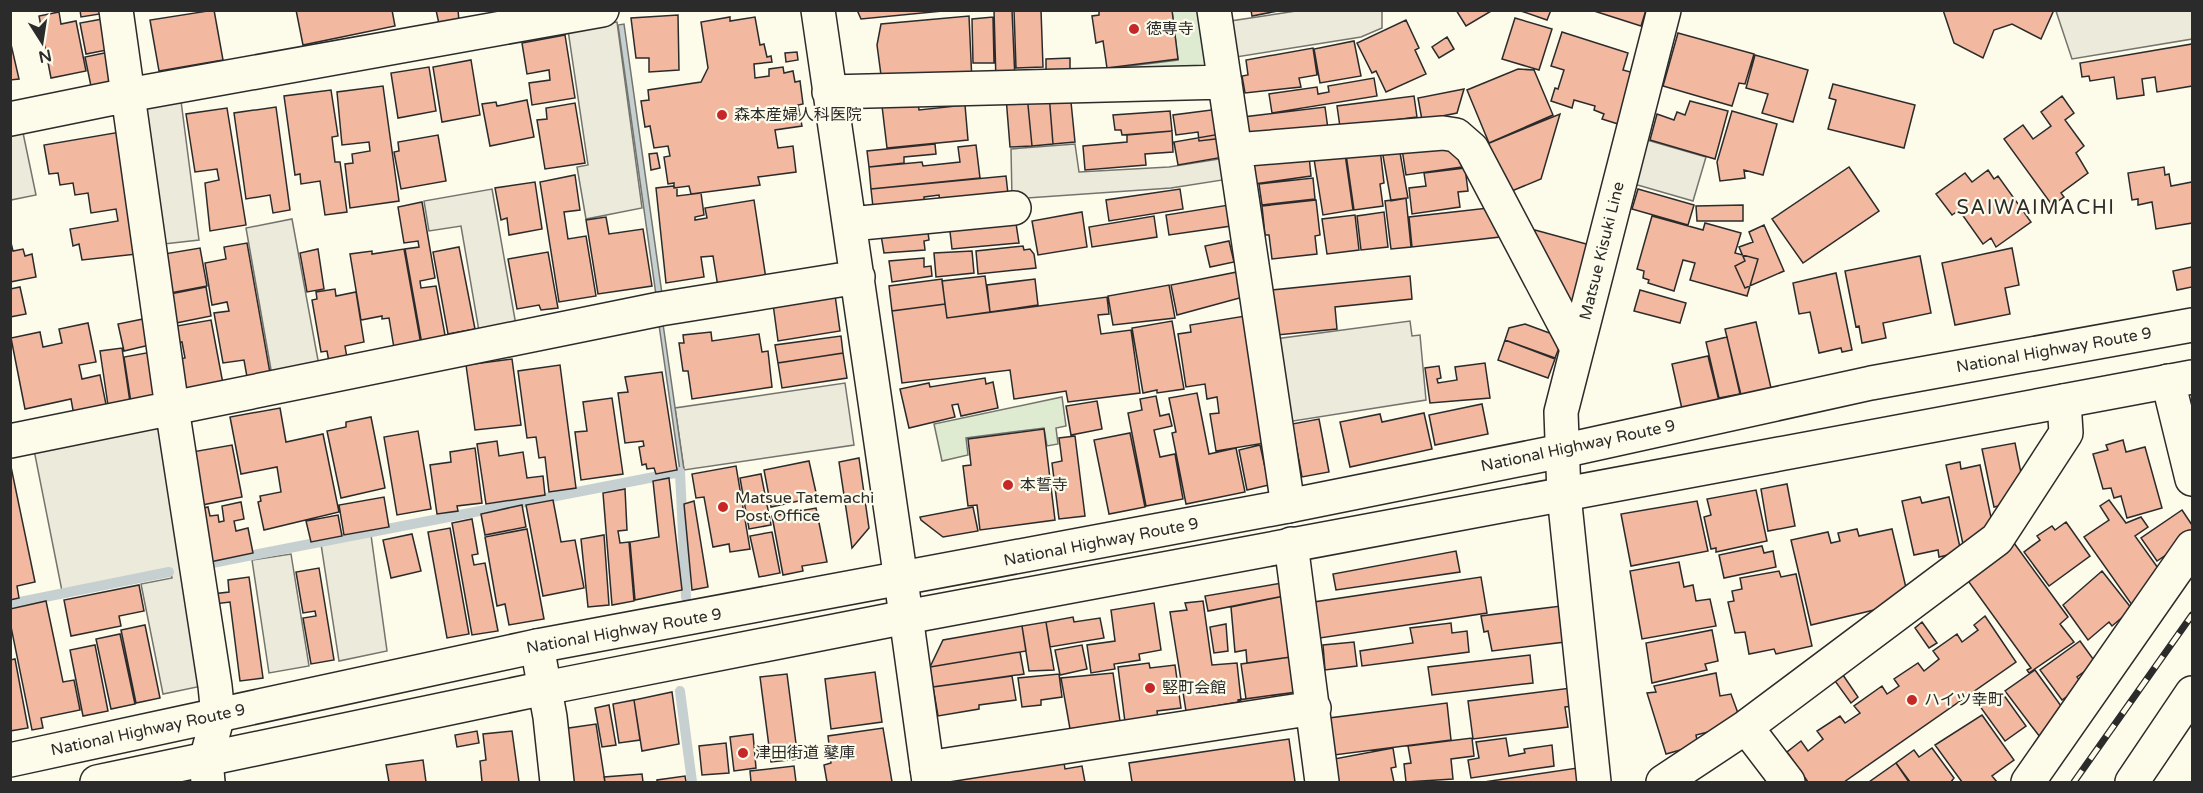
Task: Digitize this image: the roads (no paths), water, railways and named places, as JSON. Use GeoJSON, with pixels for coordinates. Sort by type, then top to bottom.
{"type":"FeatureCollection","features":[{"type":"Feature","properties":{"kind":"main road"},"geometry":{"type":"LineString","coordinates":[[116,10],[218,715],[207,771]]}},
{"type":"Feature","properties":{"kind":"main road"},"geometry":{"type":"LineString","coordinates":[[10,119],[128,95],[602,10]]}},
{"type":"Feature","properties":{"kind":"main road"},"geometry":{"type":"LineString","coordinates":[[818,10],[851,224],[928,775],[1314,708]]}},
{"type":"Feature","properties":{"kind":"main road"},"geometry":{"type":"LineString","coordinates":[[1214,10],[1288,506]]}},
{"type":"Feature","properties":{"kind":"main road","name":"Matsue Kisuki Line"},"geometry":{"type":"LineString","coordinates":[[1594,783],[1564,495],[1562,412],[1664,10]]}},
{"type":"Feature","properties":{"kind":"main road"},"geometry":{"type":"LineString","coordinates":[[829,92],[1225,82]]}},
{"type":"Feature","properties":{"kind":"main road"},"geometry":{"type":"LineString","coordinates":[[1235,150],[1443,133],[1456,135],[1472,148],[1577,348]]}},
{"type":"Feature","properties":{"kind":"main road"},"geometry":{"type":"LineString","coordinates":[[851,224],[1014,208]]}},
{"type":"Feature","properties":{"kind":"main road"},"geometry":{"type":"LineString","coordinates":[[10,441],[660,309],[858,277]]}},
{"type":"Feature","properties":{"kind":"main road","name":"National Highway Route 9"},"geometry":{"type":"LineString","coordinates":[[10,760],[537,646],[901,580],[1288,506],[1562,451],[1871,383],[2193,325]]}},
{"type":"Feature","properties":{"kind":"main road"},"geometry":{"type":"LineString","coordinates":[[97,783],[207,771],[545,688],[1291,544],[2180,379],[2193,479]]}},
{"type":"Feature","properties":{"kind":"main road"},"geometry":{"type":"LineString","coordinates":[[1663,783],[1746,727],[1997,539],[2066,433],[2064,401]]}},
{"type":"Feature","properties":{"kind":"main road"},"geometry":{"type":"LineString","coordinates":[[1291,544],[1322,783]]}},
{"type":"Feature","properties":{"kind":"main road"},"geometry":{"type":"LineString","coordinates":[[2028,783],[2193,547]]}},
{"type":"Feature","properties":{"kind":"main road"},"geometry":{"type":"LineString","coordinates":[[537,646],[545,688],[557,783]]}},
{"type":"Feature","properties":{"kind":"main road"},"geometry":{"type":"LineString","coordinates":[[2132,783],[2193,693]]}},
{"type":"Feature","properties":{"kind":"main road"},"geometry":{"type":"LineString","coordinates":[[1746,727],[1788,783]]}},
{"type":"Feature","properties":{"kind":"waterway"},"geometry":{"type":"LineString","coordinates":[[207,564],[680,472],[686,597]]}},
{"type":"Feature","properties":{"kind":"waterway"},"geometry":{"type":"LineString","coordinates":[[10,604],[169,572]]}},
{"type":"Feature","properties":{"kind":"waterway"},"geometry":{"type":"LineString","coordinates":[[680,691],[692,782]]}},
{"type":"Feature","properties":{"kind":"railway"},"geometry":{"type":"LineString","coordinates":[[2074,782],[2192,615]]}},
{"type":"Feature","properties":{"kind":"place","name":"徳専寺"},"geometry":{"type":"Point","coordinates":[1134,29]}},
{"type":"Feature","properties":{"kind":"place","name":"森本産婦人科医院"},"geometry":{"type":"Point","coordinates":[722,115]}},
{"type":"Feature","properties":{"kind":"place","name":"本誓寺"},"geometry":{"type":"Point","coordinates":[1008,485]}},
{"type":"Feature","properties":{"kind":"place","name":"Matsue Tatemachi Post Office"},"geometry":{"type":"Point","coordinates":[723,507]}},
{"type":"Feature","properties":{"kind":"place","name":"竪町会館"},"geometry":{"type":"Point","coordinates":[1150,688]}},
{"type":"Feature","properties":{"kind":"place","name":"ハイツ幸町"},"geometry":{"type":"Point","coordinates":[1912,700]}},
{"type":"Feature","properties":{"kind":"place","name":"津田街道 鼕庫"},"geometry":{"type":"Point","coordinates":[743,753]}},
{"type":"Feature","properties":{"kind":"district","name":"SAIWAIMACHI"},"geometry":{"type":"Point","coordinates":[2036,208]}}]}
